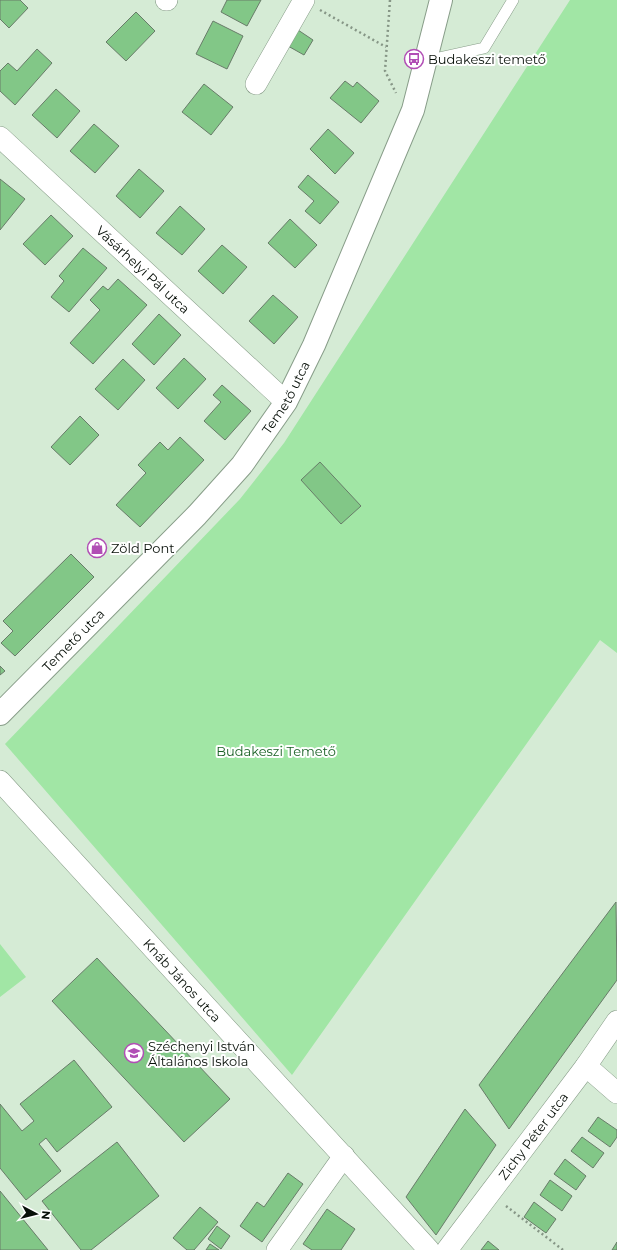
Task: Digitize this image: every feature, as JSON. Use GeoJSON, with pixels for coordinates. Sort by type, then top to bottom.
{"type":"FeatureCollection","features":[{"type":"Feature","properties":{"kind":"main road","name":"Temető utca"},"geometry":{"type":"LineString","coordinates":[[0,714],[197,514],[242,465],[286,402],[314,345],[413,110],[441,0]]}},
{"type":"Feature","properties":{"kind":"street"},"geometry":{"type":"LineString","coordinates":[[256,84],[304,0]]}},
{"type":"Feature","properties":{"kind":"street","name":"Vásárhelyi Pál utca"},"geometry":{"type":"LineString","coordinates":[[0,137],[286,402]]}},
{"type":"Feature","properties":{"kind":"street","name":"Knáb János utca"},"geometry":{"type":"LineString","coordinates":[[0,781],[429,1250]]}},
{"type":"Feature","properties":{"kind":"street","name":"Zichy Péter utca"},"geometry":{"type":"LineString","coordinates":[[447,1250],[586,1066],[617,1021]]}},
{"type":"Feature","properties":{"kind":"street"},"geometry":{"type":"LineString","coordinates":[[586,1066],[617,1093]]}},
{"type":"Feature","properties":{"kind":"street"},"geometry":{"type":"LineString","coordinates":[[277,1250],[344,1156]]}},
{"type":"Feature","properties":{"kind":"lane"},"geometry":{"type":"LineString","coordinates":[[425,61],[484,48],[514,0]]}},
{"type":"Feature","properties":{"kind":"path"},"geometry":{"type":"LineString","coordinates":[[304,0],[386,47]]}},
{"type":"Feature","properties":{"kind":"path"},"geometry":{"type":"LineString","coordinates":[[390,0],[386,47],[386,71],[394,90],[413,110]]}},
{"type":"Feature","properties":{"kind":"path"},"geometry":{"type":"LineString","coordinates":[[490,1194],[562,1250]]}},
{"type":"Feature","properties":{"kind":"green space","name":"Budakeszi Temető"},"geometry":{"type":"Polygon","coordinates":[[[570,0],[617,0],[617,653],[600,640],[292,1075],[5,744],[240,499],[284,443],[570,0]]]}},
{"type":"Feature","properties":{"kind":"green space"},"geometry":{"type":"Polygon","coordinates":[[[0,944],[26,977],[0,997],[0,944]]]}},
{"type":"Feature","properties":{"kind":"building"},"geometry":{"type":"Polygon","coordinates":[[[0,0],[20,0],[28,8],[9,28],[0,19],[0,0]]]}},
{"type":"Feature","properties":{"kind":"building"},"geometry":{"type":"Polygon","coordinates":[[[227,0],[261,0],[247,26],[221,12],[227,0]]]}},
{"type":"Feature","properties":{"kind":"building"},"geometry":{"type":"Polygon","coordinates":[[[136,12],[155,31],[126,61],[106,42],[136,12]]]}},
{"type":"Feature","properties":{"kind":"building"},"geometry":{"type":"Polygon","coordinates":[[[213,21],[243,36],[227,69],[196,54],[213,21]]]}},
{"type":"Feature","properties":{"kind":"building"},"geometry":{"type":"Polygon","coordinates":[[[298,30],[313,40],[304,55],[288,46],[298,30]]]}},
{"type":"Feature","properties":{"kind":"building"},"geometry":{"type":"Polygon","coordinates":[[[37,49],[52,63],[15,105],[0,91],[0,71],[8,63],[17,71],[37,49]]]}},
{"type":"Feature","properties":{"kind":"building"},"geometry":{"type":"Polygon","coordinates":[[[345,81],[353,87],[357,82],[379,101],[361,123],[330,98],[345,81]]]}},
{"type":"Feature","properties":{"kind":"building"},"geometry":{"type":"Polygon","coordinates":[[[204,84],[233,107],[211,135],[182,112],[204,84]]]}},
{"type":"Feature","properties":{"kind":"building"},"geometry":{"type":"Polygon","coordinates":[[[56,89],[80,111],[57,138],[32,115],[56,89]]]}},
{"type":"Feature","properties":{"kind":"building"},"geometry":{"type":"Polygon","coordinates":[[[94,124],[119,146],[95,173],[70,151],[94,124]]]}},
{"type":"Feature","properties":{"kind":"building"},"geometry":{"type":"Polygon","coordinates":[[[328,129],[354,153],[335,174],[310,149],[328,129]]]}},
{"type":"Feature","properties":{"kind":"building"},"geometry":{"type":"Polygon","coordinates":[[[139,169],[164,191],[140,218],[116,196],[139,169]]]}},
{"type":"Feature","properties":{"kind":"building"},"geometry":{"type":"Polygon","coordinates":[[[308,175],[339,202],[320,224],[305,211],[314,201],[298,187],[308,175]]]}},
{"type":"Feature","properties":{"kind":"building"},"geometry":{"type":"Polygon","coordinates":[[[0,179],[25,199],[0,230],[0,179]]]}},
{"type":"Feature","properties":{"kind":"building"},"geometry":{"type":"Polygon","coordinates":[[[180,206],[205,229],[182,255],[156,233],[180,206]]]}},
{"type":"Feature","properties":{"kind":"building"},"geometry":{"type":"Polygon","coordinates":[[[51,215],[73,236],[45,265],[23,244],[51,215]]]}},
{"type":"Feature","properties":{"kind":"building"},"geometry":{"type":"Polygon","coordinates":[[[290,219],[317,245],[295,268],[268,243],[290,219]]]}},
{"type":"Feature","properties":{"kind":"building"},"geometry":{"type":"Polygon","coordinates":[[[222,245],[247,267],[223,294],[198,271],[222,245]]]}},
{"type":"Feature","properties":{"kind":"building"},"geometry":{"type":"Polygon","coordinates":[[[83,248],[107,268],[69,312],[51,297],[64,281],[59,276],[83,248]]]}},
{"type":"Feature","properties":{"kind":"building"},"geometry":{"type":"Polygon","coordinates":[[[118,279],[147,305],[93,364],[70,343],[100,310],[90,300],[103,286],[108,290],[118,279]]]}},
{"type":"Feature","properties":{"kind":"building"},"geometry":{"type":"Polygon","coordinates":[[[273,295],[298,317],[274,344],[249,321],[273,295]]]}},
{"type":"Feature","properties":{"kind":"building"},"geometry":{"type":"Polygon","coordinates":[[[159,314],[181,335],[154,365],[132,344],[159,314]]]}},
{"type":"Feature","properties":{"kind":"building"},"geometry":{"type":"Polygon","coordinates":[[[184,358],[206,379],[178,409],[156,388],[184,358]]]}},
{"type":"Feature","properties":{"kind":"building"},"geometry":{"type":"Polygon","coordinates":[[[123,359],[145,380],[118,410],[95,389],[123,359]]]}},
{"type":"Feature","properties":{"kind":"building"},"geometry":{"type":"Polygon","coordinates":[[[222,385],[251,411],[225,440],[204,421],[221,402],[213,395],[222,385]]]}},
{"type":"Feature","properties":{"kind":"building"},"geometry":{"type":"Polygon","coordinates":[[[80,416],[99,435],[70,465],[51,447],[80,416]]]}},
{"type":"Feature","properties":{"kind":"building"},"geometry":{"type":"Polygon","coordinates":[[[180,437],[204,460],[140,527],[116,505],[146,473],[138,465],[160,442],[168,450],[180,437]]]}},
{"type":"Feature","properties":{"kind":"building"},"geometry":{"type":"Polygon","coordinates":[[[320,462],[361,506],[341,524],[301,480],[320,462]]]}},
{"type":"Feature","properties":{"kind":"building"},"geometry":{"type":"Polygon","coordinates":[[[71,554],[94,577],[15,656],[1,643],[13,631],[3,621],[71,554]]]}},
{"type":"Feature","properties":{"kind":"building"},"geometry":{"type":"Polygon","coordinates":[[[0,666],[5,671],[0,675],[0,666]]]}},
{"type":"Feature","properties":{"kind":"building"},"geometry":{"type":"Polygon","coordinates":[[[616,902],[617,980],[509,1129],[479,1085],[616,902]]]}},
{"type":"Feature","properties":{"kind":"building"},"geometry":{"type":"Polygon","coordinates":[[[97,958],[230,1099],[184,1142],[52,1001],[97,958]]]}},
{"type":"Feature","properties":{"kind":"building"},"geometry":{"type":"Polygon","coordinates":[[[74,1060],[112,1107],[57,1152],[46,1138],[39,1144],[61,1171],[26,1200],[0,1168],[0,1104],[22,1131],[34,1121],[20,1104],[74,1060]]]}},
{"type":"Feature","properties":{"kind":"building"},"geometry":{"type":"Polygon","coordinates":[[[465,1109],[496,1145],[436,1235],[406,1197],[465,1109]]]}},
{"type":"Feature","properties":{"kind":"building"},"geometry":{"type":"Polygon","coordinates":[[[598,1117],[617,1130],[617,1137],[610,1147],[588,1131],[598,1117]]]}},
{"type":"Feature","properties":{"kind":"building"},"geometry":{"type":"Polygon","coordinates":[[[582,1137],[604,1153],[593,1168],[571,1151],[582,1137]]]}},
{"type":"Feature","properties":{"kind":"building"},"geometry":{"type":"Polygon","coordinates":[[[117,1142],[159,1196],[91,1250],[81,1250],[42,1201],[117,1142]]]}},
{"type":"Feature","properties":{"kind":"building"},"geometry":{"type":"Polygon","coordinates":[[[565,1159],[586,1176],[576,1190],[554,1174],[565,1159]]]}},
{"type":"Feature","properties":{"kind":"building"},"geometry":{"type":"Polygon","coordinates":[[[288,1173],[303,1184],[262,1242],[240,1226],[257,1202],[264,1207],[288,1173]]]}},
{"type":"Feature","properties":{"kind":"building"},"geometry":{"type":"Polygon","coordinates":[[[550,1180],[572,1196],[562,1211],[540,1195],[550,1180]]]}},
{"type":"Feature","properties":{"kind":"building"},"geometry":{"type":"Polygon","coordinates":[[[0,1191],[48,1250],[0,1250],[0,1191]]]}},
{"type":"Feature","properties":{"kind":"building"},"geometry":{"type":"Polygon","coordinates":[[[534,1202],[556,1219],[546,1233],[524,1217],[534,1202]]]}},
{"type":"Feature","properties":{"kind":"building"},"geometry":{"type":"Polygon","coordinates":[[[200,1207],[218,1222],[194,1250],[187,1250],[173,1238],[200,1207]]]}},
{"type":"Feature","properties":{"kind":"building"},"geometry":{"type":"Polygon","coordinates":[[[327,1209],[355,1229],[341,1250],[312,1250],[303,1244],[327,1209]]]}},
{"type":"Feature","properties":{"kind":"building"},"geometry":{"type":"Polygon","coordinates":[[[217,1226],[230,1236],[221,1249],[208,1239],[217,1226]]]}},
{"type":"Feature","properties":{"kind":"building"},"geometry":{"type":"Polygon","coordinates":[[[488,1241],[499,1250],[481,1250],[488,1241]]]}},
{"type":"Feature","properties":{"kind":"building"},"geometry":{"type":"Polygon","coordinates":[[[617,1242],[617,1250],[612,1250],[617,1242]]]}},
{"type":"Feature","properties":{"kind":"building"},"geometry":{"type":"Polygon","coordinates":[[[210,1244],[219,1250],[206,1250],[210,1244]]]}},
{"type":"Feature","properties":{"kind":"place","name":"Budakeszi temető"},"geometry":{"type":"Point","coordinates":[414,59]}},
{"type":"Feature","properties":{"kind":"place","name":"Zöld Pont"},"geometry":{"type":"Point","coordinates":[97,548]}},
{"type":"Feature","properties":{"kind":"place","name":"Széchenyi István Általános Iskola"},"geometry":{"type":"Point","coordinates":[134,1053]}}]}
